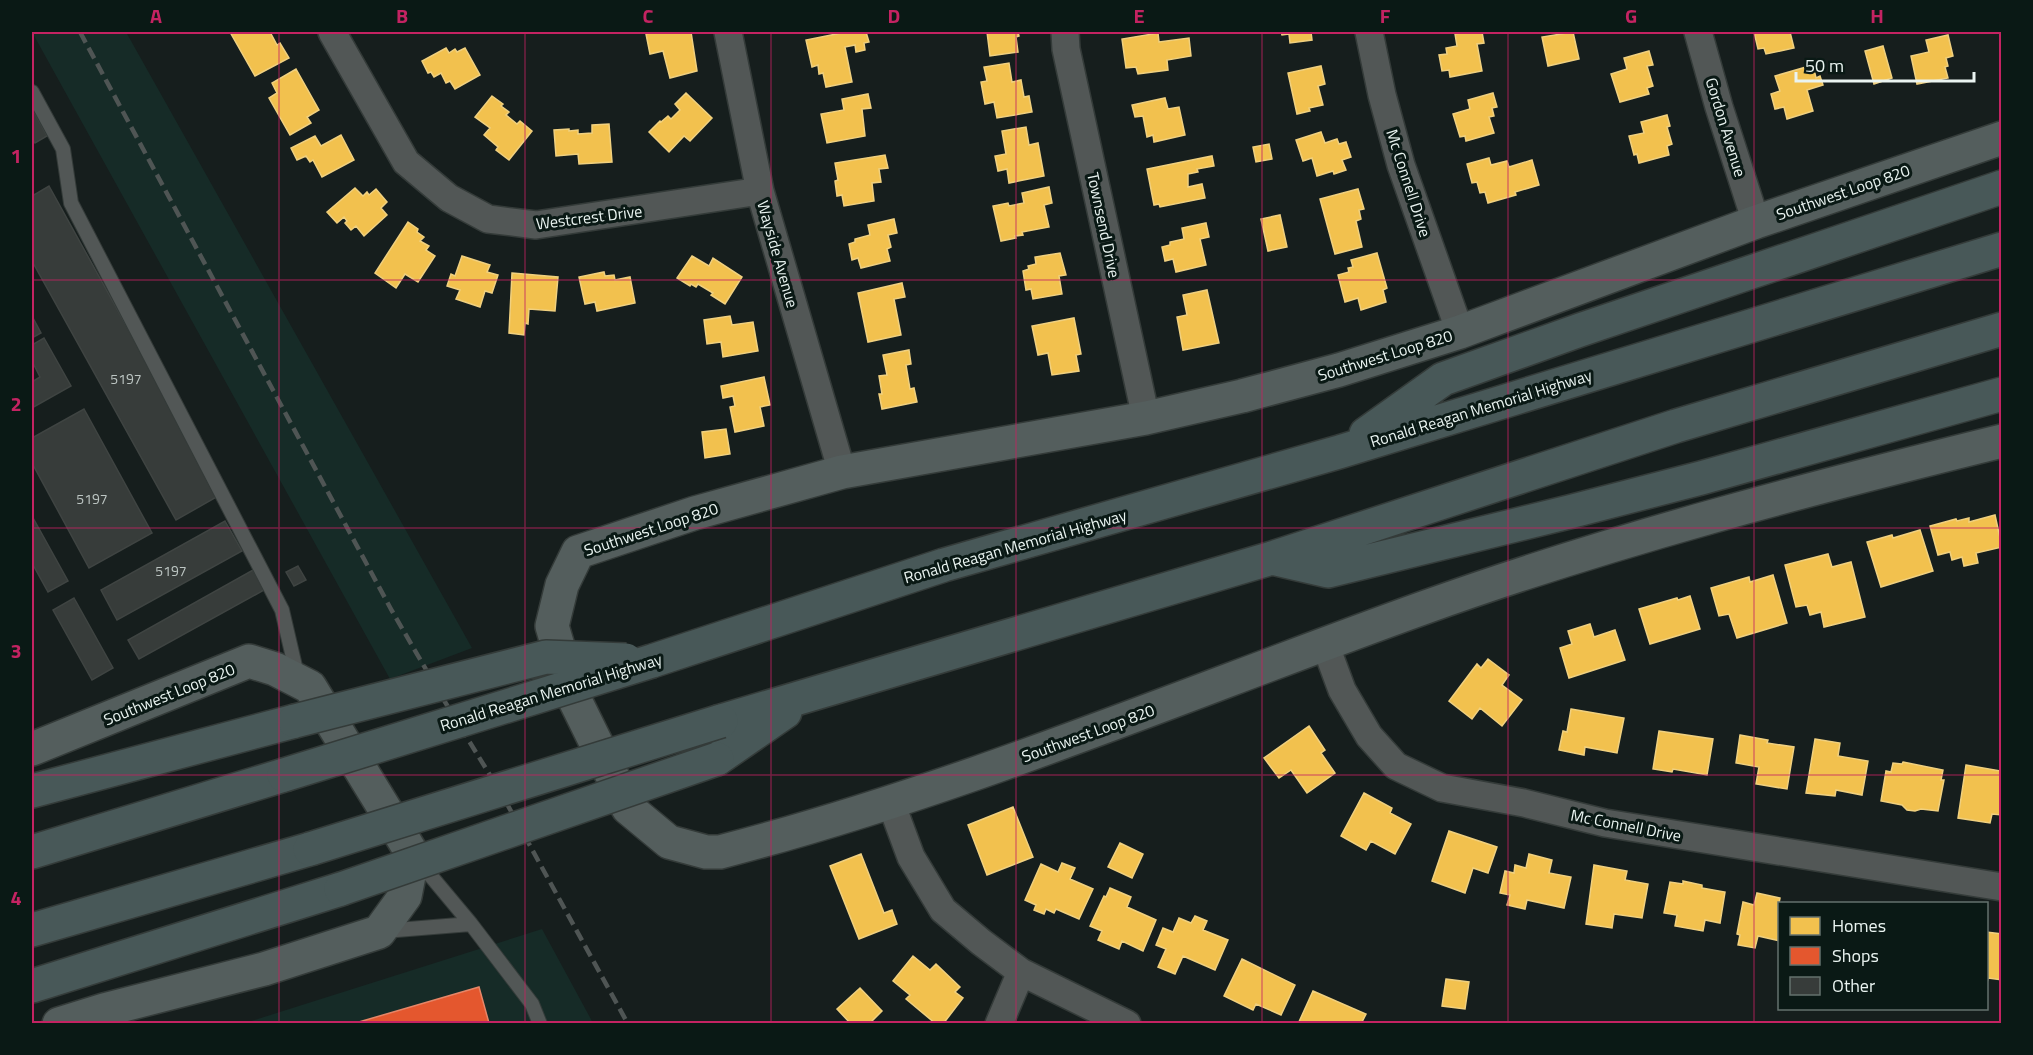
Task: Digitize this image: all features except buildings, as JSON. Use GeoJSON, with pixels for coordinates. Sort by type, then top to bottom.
{"type":"FeatureCollection","features":[{"type":"Feature","properties":{"kind":"highway"},"geometry":{"type":"LineString","coordinates":[[1340,452],[1443,380],[1591,326],[2001,187]]}},
{"type":"Feature","properties":{"kind":"highway","name":"Ronald Reagan Memorial Highway"},"geometry":{"type":"LineString","coordinates":[[32,852],[652,661],[944,566],[1340,452],[2001,249]]}},
{"type":"Feature","properties":{"kind":"highway"},"geometry":{"type":"LineString","coordinates":[[32,930],[310,849],[721,721],[1272,558],[1677,426],[2001,329]]}},
{"type":"Feature","properties":{"kind":"highway"},"geometry":{"type":"LineString","coordinates":[[1272,558],[1328,571],[1701,478],[2001,394]]}},
{"type":"Feature","properties":{"kind":"highway"},"geometry":{"type":"LineString","coordinates":[[32,791],[546,657],[652,661]]}},
{"type":"Feature","properties":{"kind":"highway"},"geometry":{"type":"LineString","coordinates":[[32,986],[341,889],[717,759],[808,697]]}},
{"type":"Feature","properties":{"kind":"main road","name":"Southwest Loop 820"},"geometry":{"type":"LineString","coordinates":[[2001,138],[1756,222],[1460,332],[1339,370],[1242,396],[1146,418],[842,472],[695,513],[578,552],[562,585],[552,626],[572,693],[628,808],[669,842],[706,852],[720,852],[891,803],[1072,740],[1488,585],[1601,549],[1844,480],[2001,441]]}},
{"type":"Feature","properties":{"kind":"main road","name":"Southwest Loop 820"},"geometry":{"type":"LineString","coordinates":[[32,749],[249,661],[275,669],[310,687],[413,855]]}},
{"type":"Feature","properties":{"kind":"main road"},"geometry":{"type":"LineString","coordinates":[[59,1023],[106,1017],[379,932],[405,896],[413,855]]}},
{"type":"Feature","properties":{"kind":"street","name":"Westcrest Drive"},"geometry":{"type":"LineString","coordinates":[[332,32],[406,162],[449,198],[488,219],[536,225],[760,191]]}},
{"type":"Feature","properties":{"kind":"street","name":"Wayside Avenue"},"geometry":{"type":"LineString","coordinates":[[728,32],[760,191],[842,472]]}},
{"type":"Feature","properties":{"kind":"street","name":"Townsend Drive"},"geometry":{"type":"LineString","coordinates":[[1065,32],[1066,48],[1146,418]]}},
{"type":"Feature","properties":{"kind":"street","name":"Mc Connell Drive"},"geometry":{"type":"LineString","coordinates":[[1369,32],[1382,95],[1401,165],[1460,332]]}},
{"type":"Feature","properties":{"kind":"street","name":"Gordon Avenue"},"geometry":{"type":"LineString","coordinates":[[1698,32],[1719,107],[1756,222]]}},
{"type":"Feature","properties":{"kind":"street","name":"Mc Connell Drive"},"geometry":{"type":"LineString","coordinates":[[1325,644],[1342,690],[1369,736],[1396,765],[1442,788],[1524,803],[1605,823],[2001,887]]}},
{"type":"Feature","properties":{"kind":"street"},"geometry":{"type":"LineString","coordinates":[[891,803],[911,857],[943,910],[1021,972],[1127,1023]]}},
{"type":"Feature","properties":{"kind":"street"},"geometry":{"type":"LineString","coordinates":[[999,1023],[1021,972]]}},
{"type":"Feature","properties":{"kind":"lane"},"geometry":{"type":"LineString","coordinates":[[32,92],[63,149],[71,203],[282,609],[299,682]]}},
{"type":"Feature","properties":{"kind":"lane"},"geometry":{"type":"LineString","coordinates":[[413,855],[471,924],[532,1004],[540,1023]]}},
{"type":"Feature","properties":{"kind":"lane"},"geometry":{"type":"LineString","coordinates":[[379,932],[471,924]]}},
{"type":"Feature","properties":{"kind":"shaded area"},"geometry":{"type":"Polygon","coordinates":[[[32,32],[126,32],[472,648],[390,679],[32,32]]]}},
{"type":"Feature","properties":{"kind":"shaded area"},"geometry":{"type":"Polygon","coordinates":[[[542,929],[593,1023],[242,1024],[542,929]]]}},
{"type":"Feature","properties":{"kind":"railway"},"geometry":{"type":"LineString","coordinates":[[80,32],[392,611],[501,793],[628,1024]]}}]}
